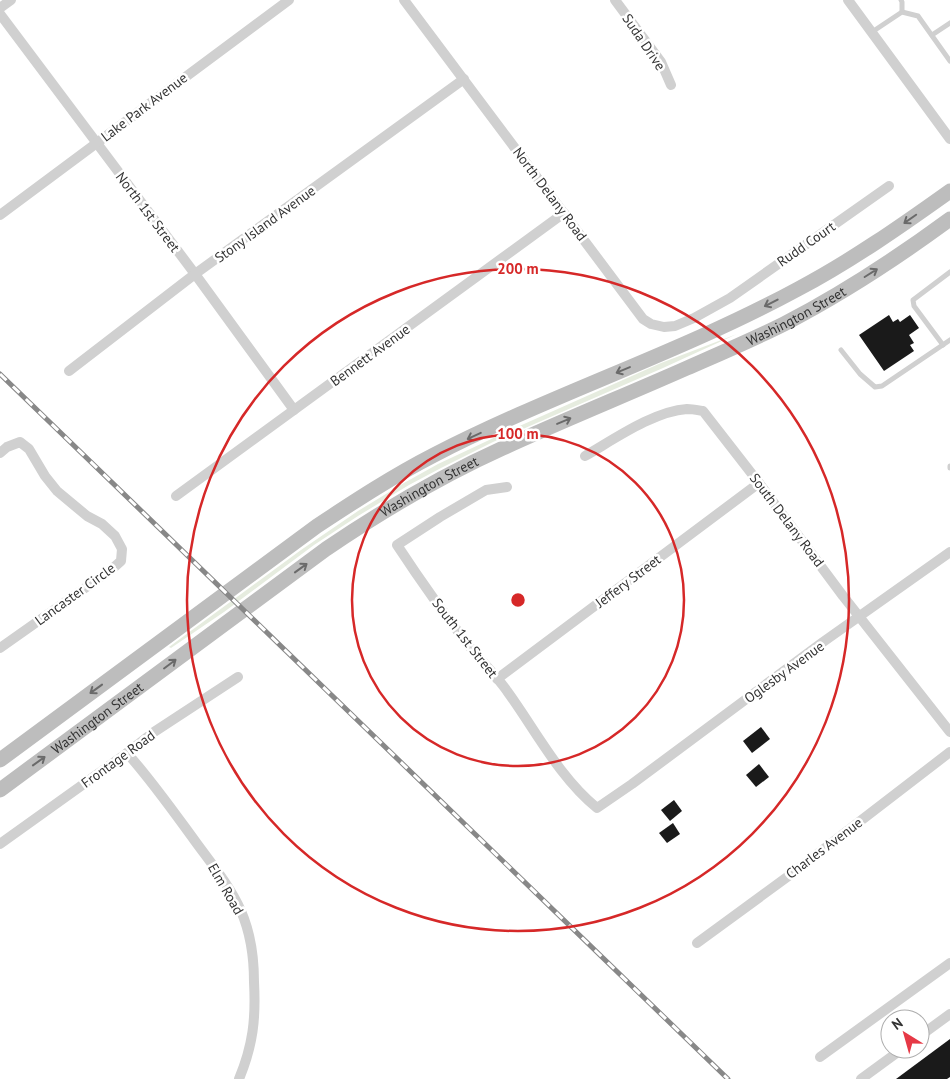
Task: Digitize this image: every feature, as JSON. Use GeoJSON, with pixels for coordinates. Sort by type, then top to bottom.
{"type":"FeatureCollection","features":[{"type":"Feature","properties":{"kind":"main road","name":"Washington Street"},"geometry":{"type":"LineString","coordinates":[[0,760],[318,526],[369,493],[456,444],[545,403],[733,322],[798,290],[874,244],[950,191]]}},
{"type":"Feature","properties":{"kind":"main road","name":"Washington Street"},"geometry":{"type":"LineString","coordinates":[[0,790],[326,549],[380,514],[451,473],[502,448],[725,352],[784,324],[861,280],[906,251],[950,219]]}},
{"type":"Feature","properties":{"kind":"street"},"geometry":{"type":"LineString","coordinates":[[0,8],[10,0]]}},
{"type":"Feature","properties":{"kind":"street","name":"Lake Park Avenue"},"geometry":{"type":"LineString","coordinates":[[0,215],[288,0]]}},
{"type":"Feature","properties":{"kind":"street","name":"North Delany Road"},"geometry":{"type":"LineString","coordinates":[[404,0],[643,319],[664,328],[675,326],[694,318],[722,302]]}},
{"type":"Feature","properties":{"kind":"street","name":"Suda Drive"},"geometry":{"type":"LineString","coordinates":[[615,0],[661,62],[671,85]]}},
{"type":"Feature","properties":{"kind":"street"},"geometry":{"type":"LineString","coordinates":[[848,0],[950,139]]}},
{"type":"Feature","properties":{"kind":"street","name":"North 1st Street"},"geometry":{"type":"LineString","coordinates":[[0,14],[195,274],[294,410]]}},
{"type":"Feature","properties":{"kind":"street","name":"Stony Island Avenue"},"geometry":{"type":"LineString","coordinates":[[69,371],[195,274],[464,80]]}},
{"type":"Feature","properties":{"kind":"street","name":"Rudd Court"},"geometry":{"type":"LineString","coordinates":[[722,302],[889,186]]}},
{"type":"Feature","properties":{"kind":"street","name":"Bennett Avenue"},"geometry":{"type":"LineString","coordinates":[[176,496],[564,213]]}},
{"type":"Feature","properties":{"kind":"street","name":"South Delany Road"},"geometry":{"type":"LineString","coordinates":[[585,456],[637,426],[666,413],[687,409],[702,411],[759,483],[843,596],[950,732]]}},
{"type":"Feature","properties":{"kind":"street","name":"Lancaster Circle"},"geometry":{"type":"LineString","coordinates":[[0,453],[7,447],[20,442],[29,449],[45,476],[57,491],[87,516],[102,524],[115,536],[122,549],[121,561],[0,648]]}},
{"type":"Feature","properties":{"kind":"street","name":"Jeffery Street"},"geometry":{"type":"LineString","coordinates":[[498,678],[759,483]]}},
{"type":"Feature","properties":{"kind":"street","name":"South 1st Street"},"geometry":{"type":"LineString","coordinates":[[507,487],[486,490],[396,545],[471,648],[498,678],[552,758],[585,798],[597,808],[619,793]]}},
{"type":"Feature","properties":{"kind":"street","name":"Oglesby Avenue"},"geometry":{"type":"LineString","coordinates":[[619,793],[950,552]]}},
{"type":"Feature","properties":{"kind":"street","name":"Frontage Road"},"geometry":{"type":"LineString","coordinates":[[0,844],[154,732],[238,677]]}},
{"type":"Feature","properties":{"kind":"street","name":"Charles Avenue"},"geometry":{"type":"LineString","coordinates":[[697,943],[794,872],[950,752]]}},
{"type":"Feature","properties":{"kind":"street","name":"Elm Road"},"geometry":{"type":"LineString","coordinates":[[127,753],[150,780],[210,861],[241,912],[251,943],[254,960],[255,1011],[252,1038],[239,1079]]}},
{"type":"Feature","properties":{"kind":"street"},"geometry":{"type":"LineString","coordinates":[[820,1057],[950,963]]}},
{"type":"Feature","properties":{"kind":"street"},"geometry":{"type":"LineString","coordinates":[[930,1029],[950,1014]]}},
{"type":"Feature","properties":{"kind":"street"},"geometry":{"type":"LineString","coordinates":[[860,1079],[888,1059]]}},
{"type":"Feature","properties":{"kind":"lane"},"geometry":{"type":"LineString","coordinates":[[902,12],[903,1]]}},
{"type":"Feature","properties":{"kind":"lane"},"geometry":{"type":"LineString","coordinates":[[872,32],[902,12],[918,16],[950,61]]}},
{"type":"Feature","properties":{"kind":"lane"},"geometry":{"type":"LineString","coordinates":[[932,35],[950,23]]}},
{"type":"Feature","properties":{"kind":"lane"},"geometry":{"type":"LineString","coordinates":[[943,345],[914,306],[913,300],[950,272]]}},
{"type":"Feature","properties":{"kind":"lane"},"geometry":{"type":"LineString","coordinates":[[841,350],[860,374],[875,386],[882,386],[950,340]]}},
{"type":"Feature","properties":{"kind":"shaded area"},"geometry":{"type":"Polygon","coordinates":[[[737,334],[493,442],[409,485],[314,545],[224,612],[171,648],[169,647],[301,550],[358,511],[438,464],[661,363],[737,334]]]}},
{"type":"Feature","properties":{"kind":"building"},"geometry":{"type":"Polygon","coordinates":[[[889,315],[893,322],[898,319],[900,322],[910,315],[919,328],[909,335],[914,343],[910,345],[914,351],[884,371],[859,335],[889,315]]]}},
{"type":"Feature","properties":{"kind":"building"},"geometry":{"type":"Polygon","coordinates":[[[761,727],[770,739],[752,753],[743,741],[761,727]]]}},
{"type":"Feature","properties":{"kind":"building"},"geometry":{"type":"Polygon","coordinates":[[[759,764],[769,777],[756,787],[746,775],[759,764]]]}},
{"type":"Feature","properties":{"kind":"building"},"geometry":{"type":"Polygon","coordinates":[[[674,800],[682,811],[670,821],[661,810],[674,800]]]}},
{"type":"Feature","properties":{"kind":"building"},"geometry":{"type":"Polygon","coordinates":[[[673,823],[680,834],[667,843],[659,833],[673,823]]]}},
{"type":"Feature","properties":{"kind":"building"},"geometry":{"type":"Polygon","coordinates":[[[950,1039],[950,1077],[947,1079],[896,1079],[923,1059],[930,1059],[930,1054],[950,1039]]]}},
{"type":"Feature","properties":{"kind":"railway"},"geometry":{"type":"LineString","coordinates":[[0,374],[728,1079]]}}]}
